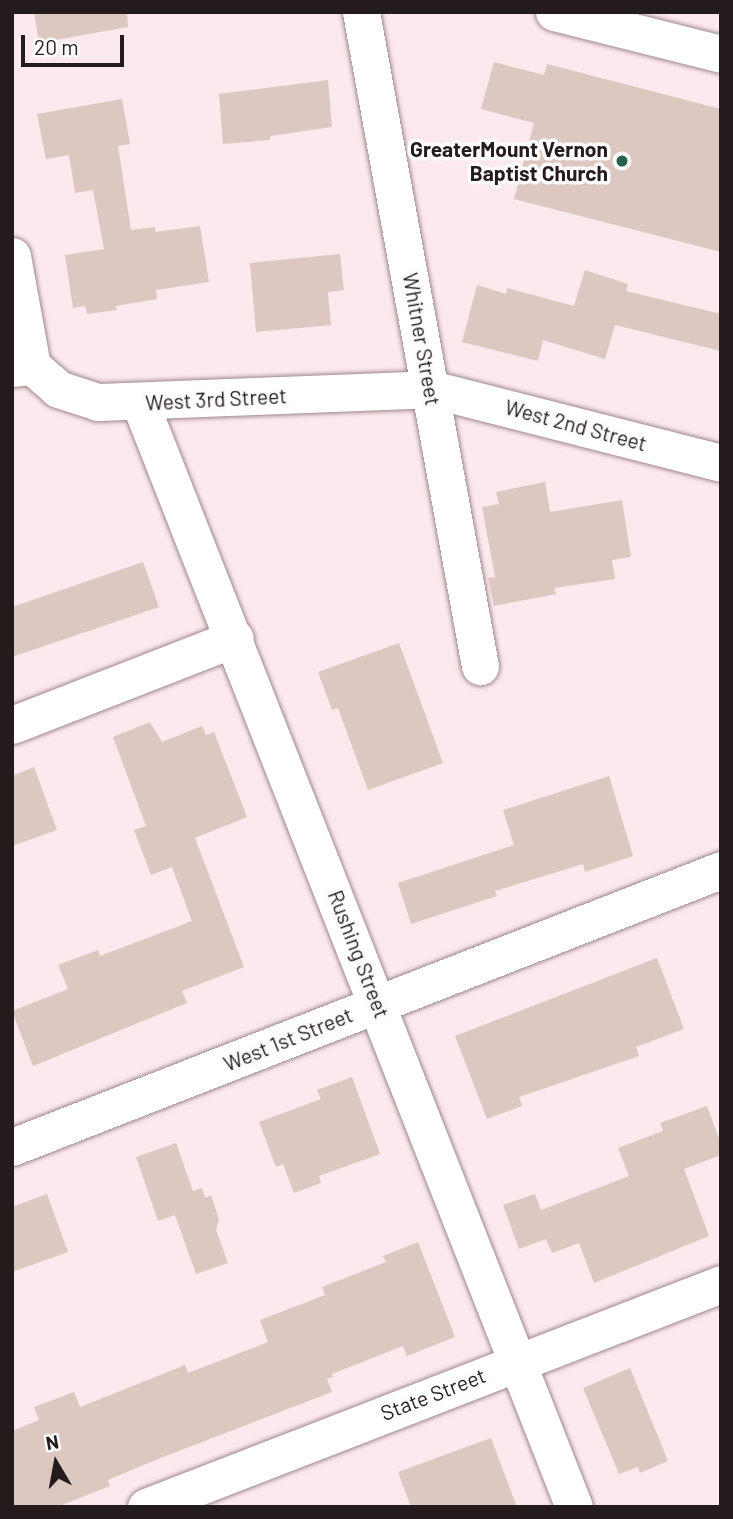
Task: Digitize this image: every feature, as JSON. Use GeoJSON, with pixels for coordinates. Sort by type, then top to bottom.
{"type":"FeatureCollection","features":[{"type":"Feature","properties":{"kind":"street","name":"Whitner Street"},"geometry":{"type":"LineString","coordinates":[[361,12],[480,666]]}},
{"type":"Feature","properties":{"kind":"street"},"geometry":{"type":"LineString","coordinates":[[554,12],[721,54]]}},
{"type":"Feature","properties":{"kind":"street"},"geometry":{"type":"LineString","coordinates":[[12,256],[22,367]]}},
{"type":"Feature","properties":{"kind":"street","name":"West 3rd Street"},"geometry":{"type":"LineString","coordinates":[[22,367],[58,389],[98,402],[431,389]]}},
{"type":"Feature","properties":{"kind":"street","name":"West 2nd Street"},"geometry":{"type":"LineString","coordinates":[[431,389],[721,463]]}},
{"type":"Feature","properties":{"kind":"street","name":"Rushing Street"},"geometry":{"type":"LineString","coordinates":[[140,402],[519,1360],[574,1507]]}},
{"type":"Feature","properties":{"kind":"street"},"geometry":{"type":"LineString","coordinates":[[12,725],[235,638]]}},
{"type":"Feature","properties":{"kind":"street","name":"West 1st Street"},"geometry":{"type":"LineString","coordinates":[[12,1147],[721,870]]}},
{"type":"Feature","properties":{"kind":"street","name":"State Street"},"geometry":{"type":"LineString","coordinates":[[146,1507],[519,1360],[721,1284]]}},
{"type":"Feature","properties":{"kind":"building"},"geometry":{"type":"Polygon","coordinates":[[[34,12],[127,12],[128,27],[39,43],[34,12]]]}},
{"type":"Feature","properties":{"kind":"building","name":"GreaterMount Vernon Baptist Church"},"geometry":{"type":"Polygon","coordinates":[[[494,62],[544,75],[547,64],[721,109],[721,252],[514,199],[534,123],[481,109],[494,62]]]}},
{"type":"Feature","properties":{"kind":"building"},"geometry":{"type":"Polygon","coordinates":[[[328,80],[332,127],[270,136],[270,140],[223,144],[219,94],[328,80]]]}},
{"type":"Feature","properties":{"kind":"building"},"geometry":{"type":"Polygon","coordinates":[[[122,99],[130,144],[118,146],[131,230],[155,227],[155,232],[200,226],[209,282],[156,290],[157,299],[116,306],[117,310],[87,314],[85,306],[73,308],[65,255],[104,249],[93,190],[75,193],[69,155],[46,159],[37,114],[122,99]]]}},
{"type":"Feature","properties":{"kind":"building"},"geometry":{"type":"Polygon","coordinates":[[[340,254],[344,290],[328,292],[331,325],[256,332],[250,263],[340,254]]]}},
{"type":"Feature","properties":{"kind":"building"},"geometry":{"type":"Polygon","coordinates":[[[585,270],[628,284],[626,291],[721,314],[721,351],[615,325],[605,359],[543,340],[538,361],[462,342],[477,285],[506,294],[507,288],[574,306],[585,270]]]}},
{"type":"Feature","properties":{"kind":"building"},"geometry":{"type":"Polygon","coordinates":[[[545,482],[550,512],[622,500],[631,557],[612,560],[615,579],[554,588],[556,594],[494,606],[488,578],[495,577],[482,507],[499,504],[496,492],[545,482]]]}},
{"type":"Feature","properties":{"kind":"building"},"geometry":{"type":"Polygon","coordinates":[[[143,562],[159,607],[12,657],[12,607],[143,562]]]}},
{"type":"Feature","properties":{"kind":"building"},"geometry":{"type":"Polygon","coordinates":[[[399,643],[443,763],[368,790],[338,708],[332,710],[318,672],[399,643]]]}},
{"type":"Feature","properties":{"kind":"building"},"geometry":{"type":"Polygon","coordinates":[[[150,722],[162,742],[202,726],[206,735],[214,732],[247,817],[195,838],[244,967],[182,991],[187,1003],[33,1066],[12,1011],[68,989],[58,965],[98,950],[100,956],[192,921],[172,867],[151,875],[134,830],[146,826],[113,737],[150,722]]]}},
{"type":"Feature","properties":{"kind":"building"},"geometry":{"type":"Polygon","coordinates":[[[34,767],[57,830],[12,846],[12,776],[34,767]]]}},
{"type":"Feature","properties":{"kind":"building"},"geometry":{"type":"Polygon","coordinates":[[[609,776],[633,856],[585,872],[583,864],[495,891],[497,896],[411,924],[398,883],[514,845],[503,810],[609,776]]]}},
{"type":"Feature","properties":{"kind":"building"},"geometry":{"type":"Polygon","coordinates":[[[657,958],[684,1029],[636,1047],[639,1056],[519,1097],[522,1106],[487,1119],[455,1036],[657,958]]]}},
{"type":"Feature","properties":{"kind":"building"},"geometry":{"type":"Polygon","coordinates":[[[352,1077],[380,1154],[319,1176],[321,1183],[294,1193],[283,1164],[276,1167],[259,1122],[321,1099],[317,1090],[352,1077]]]}},
{"type":"Feature","properties":{"kind":"building"},"geometry":{"type":"Polygon","coordinates":[[[707,1106],[721,1144],[721,1155],[684,1169],[709,1236],[594,1283],[579,1243],[552,1253],[546,1239],[519,1249],[503,1205],[535,1194],[541,1210],[629,1176],[618,1148],[663,1131],[660,1123],[707,1106]]]}},
{"type":"Feature","properties":{"kind":"building"},"geometry":{"type":"Polygon","coordinates":[[[176,1143],[193,1191],[202,1188],[205,1198],[211,1195],[219,1219],[216,1230],[228,1263],[196,1274],[175,1215],[158,1221],[136,1157],[176,1143]]]}},
{"type":"Feature","properties":{"kind":"building"},"geometry":{"type":"Polygon","coordinates":[[[47,1194],[68,1252],[12,1272],[12,1207],[47,1194]]]}},
{"type":"Feature","properties":{"kind":"building"},"geometry":{"type":"Polygon","coordinates":[[[418,1242],[455,1337],[407,1356],[403,1346],[332,1374],[333,1377],[327,1379],[332,1392],[158,1459],[108,1480],[110,1486],[57,1507],[12,1507],[12,1431],[39,1420],[34,1407],[74,1392],[80,1407],[185,1365],[188,1373],[268,1342],[260,1320],[325,1295],[322,1287],[386,1262],[383,1256],[418,1242]]]}},
{"type":"Feature","properties":{"kind":"building"},"geometry":{"type":"Polygon","coordinates":[[[630,1368],[668,1461],[640,1473],[638,1467],[619,1474],[583,1388],[630,1368]]]}},
{"type":"Feature","properties":{"kind":"building"},"geometry":{"type":"Polygon","coordinates":[[[491,1438],[517,1507],[411,1507],[398,1472],[491,1438]]]}},
{"type":"Feature","properties":{"kind":"place","name":"GreaterMount Vernon Baptist Church"},"geometry":{"type":"Point","coordinates":[622,161]}}]}
